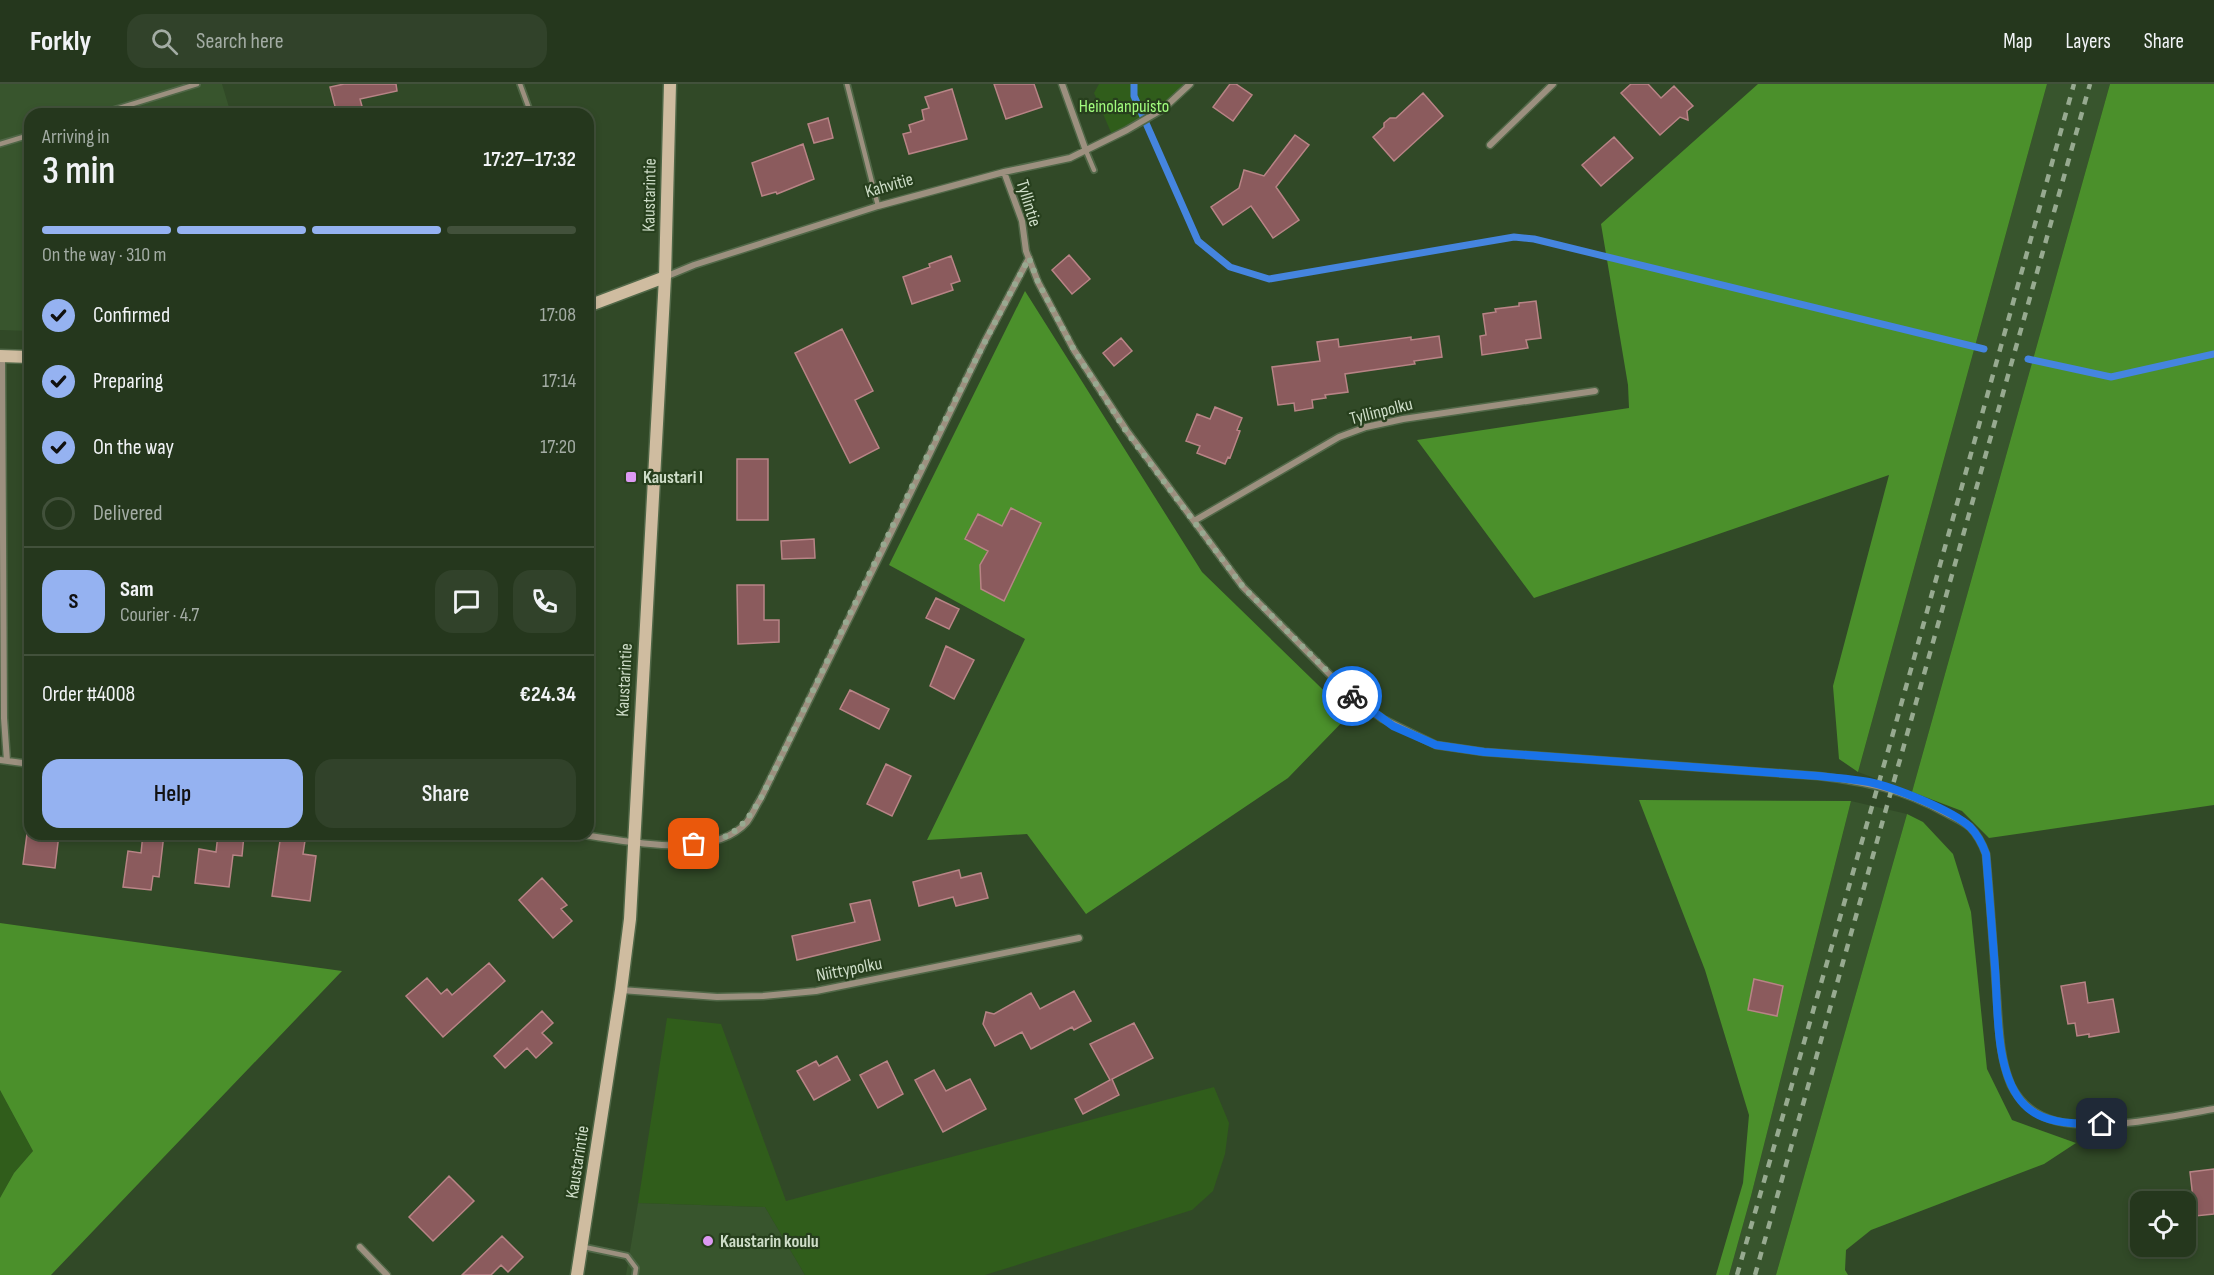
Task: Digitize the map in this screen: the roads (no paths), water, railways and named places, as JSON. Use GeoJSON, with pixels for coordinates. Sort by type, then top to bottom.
{"type":"FeatureCollection","features":[{"type":"Feature","properties":{"kind":"street","name":"Kaustarintie"},"geometry":{"type":"LineString","coordinates":[[578,1275],[630,919],[665,277],[670,84]]}},
{"type":"Feature","properties":{"kind":"street"},"geometry":{"type":"LineString","coordinates":[[1062,84],[1086,151]]}},
{"type":"Feature","properties":{"kind":"street","name":"Kahvitie"},"geometry":{"type":"LineString","coordinates":[[594,302],[694,265],[878,206],[1004,172],[1070,158],[1163,109],[1190,84]]}},
{"type":"Feature","properties":{"kind":"street"},"geometry":{"type":"LineString","coordinates":[[1490,145],[1553,84]]}},
{"type":"Feature","properties":{"kind":"street","name":"Tyllintie"},"geometry":{"type":"LineString","coordinates":[[1004,172],[1022,221],[1026,251],[1038,282],[1074,350],[1126,431],[1243,587],[1352,696],[1393,726],[1436,745],[1484,752],[1807,775],[1869,782],[1892,788],[1933,806],[1968,825],[1980,838],[1986,854],[2000,1032],[2012,1085],[2022,1102],[2036,1113],[2054,1121],[2075,1124],[2102,1124],[2214,1109]]}},
{"type":"Feature","properties":{"kind":"street"},"geometry":{"type":"LineString","coordinates":[[594,837],[673,845],[715,842],[746,822],[761,798],[974,362],[1029,258]]}},
{"type":"Feature","properties":{"kind":"street"},"geometry":{"type":"LineString","coordinates":[[24,357],[1,356],[3,761],[24,763]]}},
{"type":"Feature","properties":{"kind":"street","name":"Tyllinpolku"},"geometry":{"type":"LineString","coordinates":[[1194,521],[1339,437],[1366,427],[1403,418],[1595,391]]}},
{"type":"Feature","properties":{"kind":"street","name":"Niittypolku"},"geometry":{"type":"LineString","coordinates":[[621,990],[717,997],[816,991],[1079,938]]}},
{"type":"Feature","properties":{"kind":"street"},"geometry":{"type":"LineString","coordinates":[[360,1248],[387,1275]]}},
{"type":"Feature","properties":{"kind":"lane"},"geometry":{"type":"LineString","coordinates":[[119,108],[197,84]]}},
{"type":"Feature","properties":{"kind":"lane"},"geometry":{"type":"LineString","coordinates":[[520,84],[529,108]]}},
{"type":"Feature","properties":{"kind":"lane"},"geometry":{"type":"LineString","coordinates":[[847,84],[878,206]]}},
{"type":"Feature","properties":{"kind":"lane"},"geometry":{"type":"LineString","coordinates":[[0,144],[24,137]]}},
{"type":"Feature","properties":{"kind":"lane"},"geometry":{"type":"LineString","coordinates":[[1086,151],[1094,170]]}},
{"type":"Feature","properties":{"kind":"lane"},"geometry":{"type":"LineString","coordinates":[[582,1247],[613,1251],[627,1256],[636,1268],[635,1275]]}},
{"type":"Feature","properties":{"kind":"waterway"},"geometry":{"type":"LineString","coordinates":[[1134,84],[1134,96],[1198,241],[1230,267],[1269,279],[1514,237],[1534,239],[1984,349]]}},
{"type":"Feature","properties":{"kind":"waterway"},"geometry":{"type":"LineString","coordinates":[[2028,359],[2111,377],[2214,354]]}},
{"type":"Feature","properties":{"kind":"railway"},"geometry":{"type":"LineString","coordinates":[[1737,1275],[1894,730],[2074,84]]}},
{"type":"Feature","properties":{"kind":"railway"},"geometry":{"type":"LineString","coordinates":[[1755,1275],[2090,84]]}},
{"type":"Feature","properties":{"kind":"place","name":"Kaustari I"},"geometry":{"type":"Point","coordinates":[631,477]}},
{"type":"Feature","properties":{"kind":"place","name":"Kaustarin koulu"},"geometry":{"type":"Point","coordinates":[708,1241]}},
{"type":"Feature","properties":{"kind":"park label","name":"Heinolanpuisto"},"geometry":{"type":"Point","coordinates":[1124,106]}}]}
